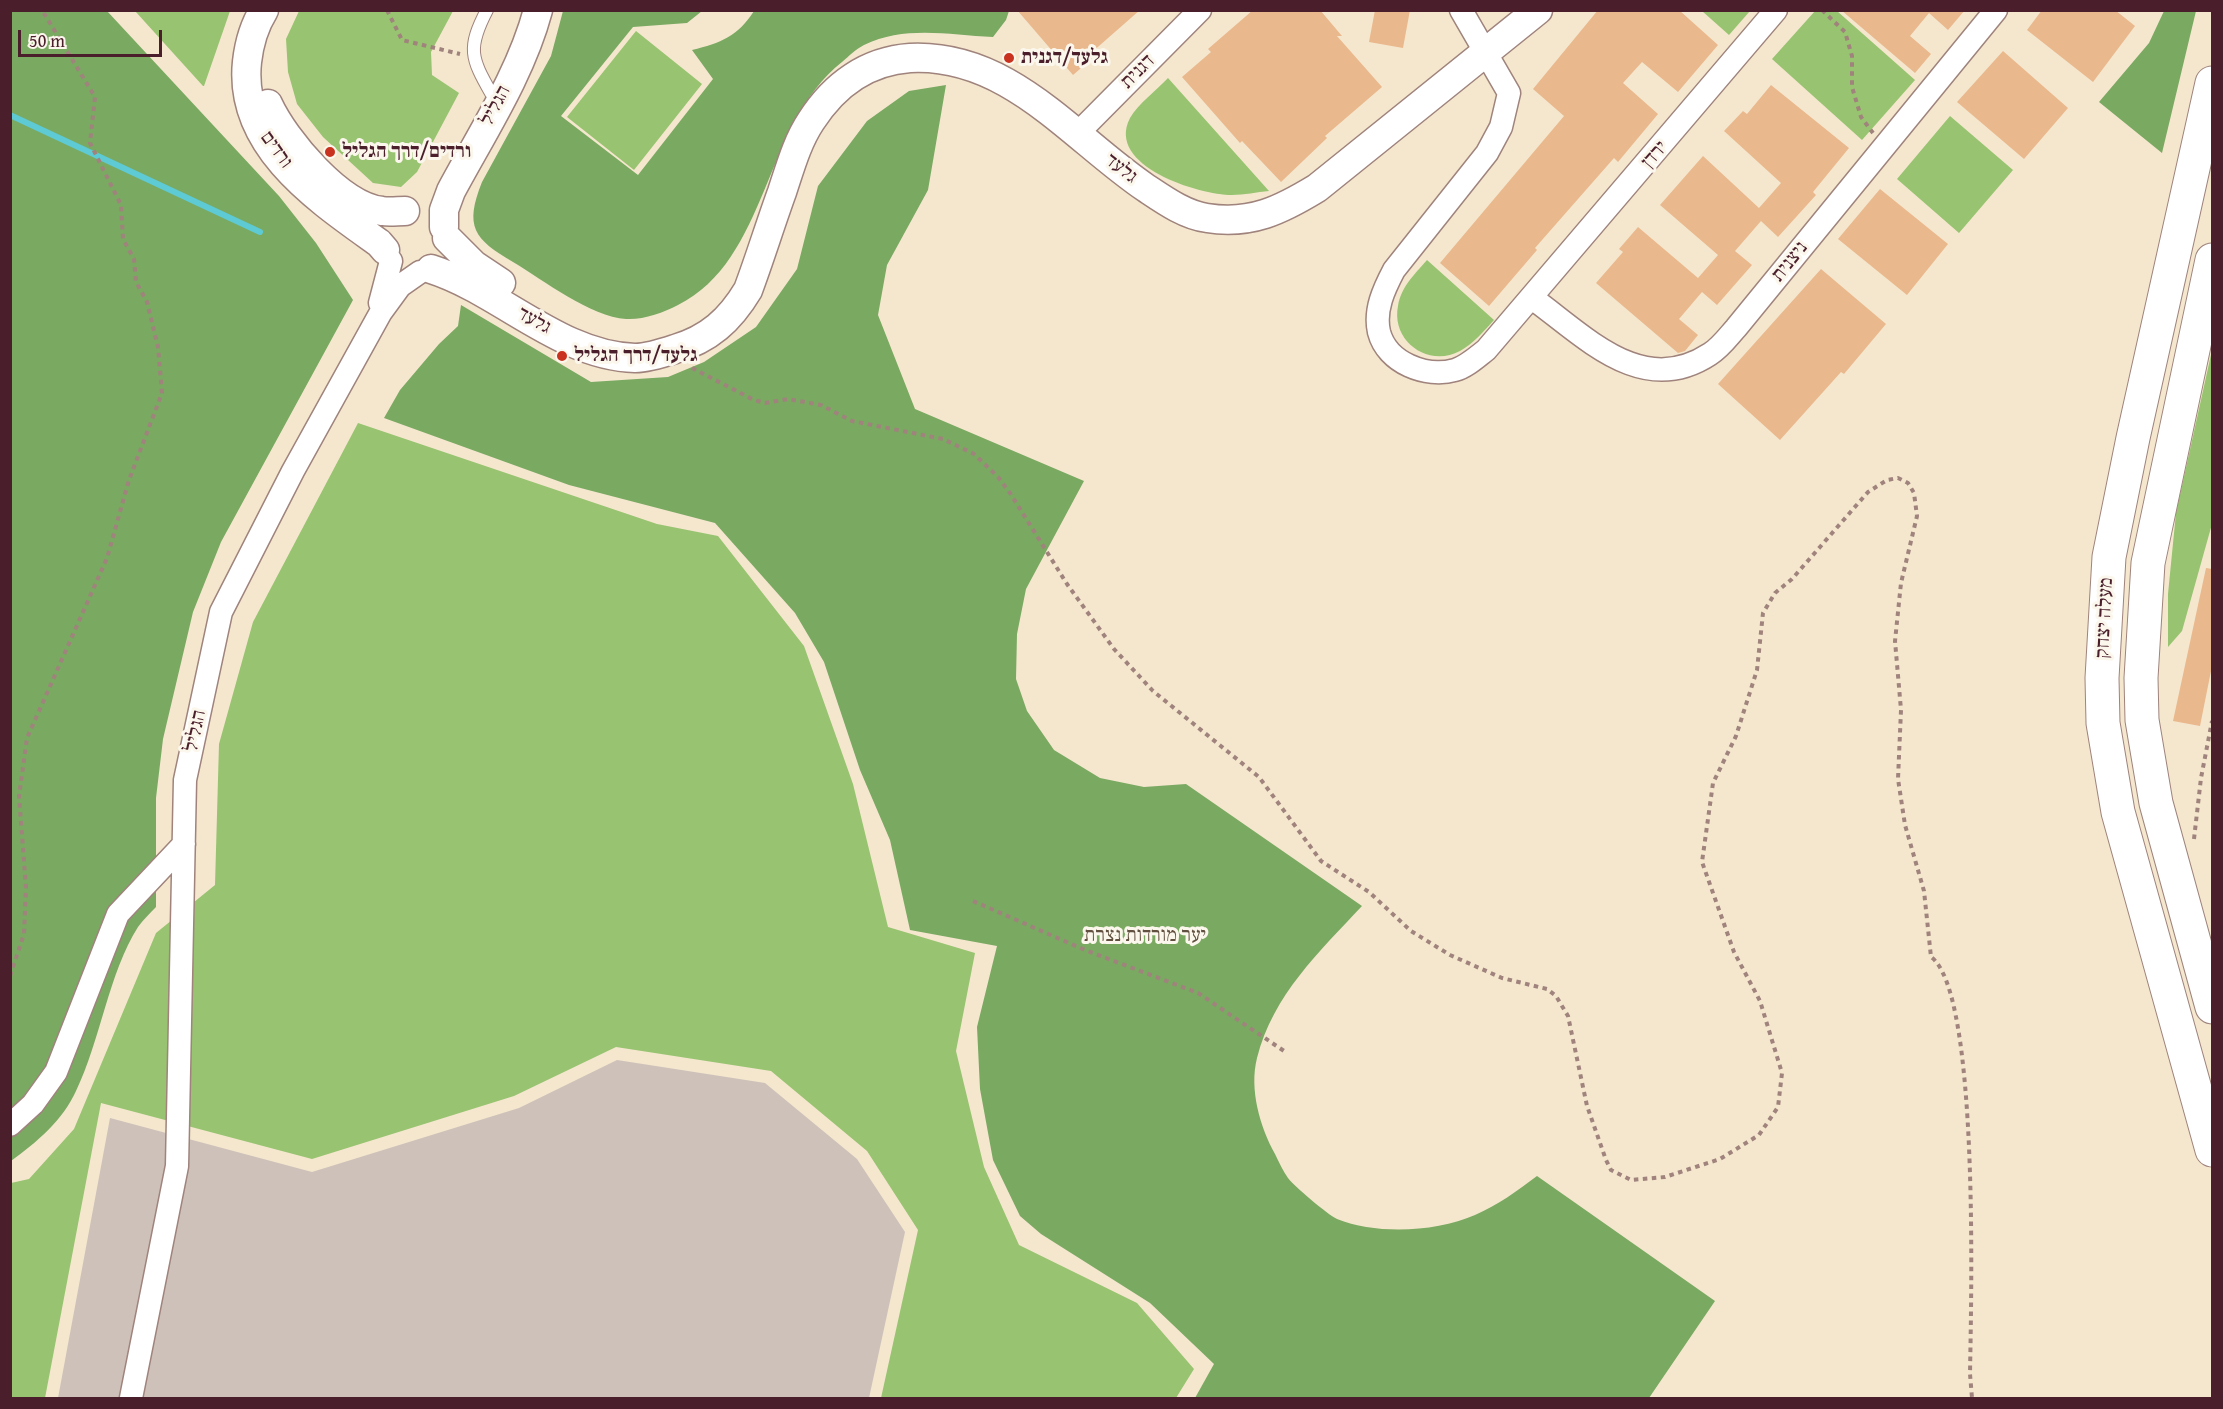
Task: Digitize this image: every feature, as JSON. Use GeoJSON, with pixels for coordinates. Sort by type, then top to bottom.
{"type":"FeatureCollection","features":[{"type":"Feature","properties":{"kind":"main road","name":"מעלה יצחק"},"geometry":{"type":"LineString","coordinates":[[2212,83],[2133,438],[2109,557],[2102,678],[2103,723],[2118,812],[2212,1150]]}},
{"type":"Feature","properties":{"kind":"main road","name":"מעלה יצחק"},"geometry":{"type":"LineString","coordinates":[[2212,260],[2205,326],[2148,563],[2141,678],[2142,720],[2156,803],[2212,1007]]}},
{"type":"Feature","properties":{"kind":"street","name":"ורדים"},"geometry":{"type":"LineString","coordinates":[[264,10],[255,24],[246,73],[252,111],[262,134],[276,155],[312,193],[379,243],[388,256]]}},
{"type":"Feature","properties":{"kind":"street","name":"ורדים"},"geometry":{"type":"LineString","coordinates":[[273,10],[262,32],[259,54],[265,97],[275,120],[309,161],[347,195],[381,212],[409,210]]}},
{"type":"Feature","properties":{"kind":"street","name":"דגנית"},"geometry":{"type":"LineString","coordinates":[[1077,134],[1200,10]]}},
{"type":"Feature","properties":{"kind":"street","name":"ירדן"},"geometry":{"type":"LineString","coordinates":[[1461,10],[1509,93],[1501,127],[1487,153],[1394,270],[1383,291],[1378,314],[1379,333],[1398,360],[1415,368],[1432,372],[1455,370],[1486,350],[1776,10]]}},
{"type":"Feature","properties":{"kind":"street","name":"גלעד"},"geometry":{"type":"LineString","coordinates":[[426,270],[460,279],[584,346],[607,354],[636,358],[663,353],[705,338],[736,310],[748,290],[796,149],[810,122],[828,98],[851,77],[873,65],[900,59],[927,57],[975,67],[1001,78],[1025,93],[1136,181],[1180,209],[1206,218],[1265,215],[1280,210],[1317,188],[1538,10]]}},
{"type":"Feature","properties":{"kind":"street","name":"ניצנית"},"geometry":{"type":"LineString","coordinates":[[1532,298],[1619,361],[1652,371],[1676,369],[1694,364],[1712,353],[1736,328],[1996,10]]}},
{"type":"Feature","properties":{"kind":"street","name":"הגליל"},"geometry":{"type":"LineString","coordinates":[[409,210],[422,205],[435,189],[537,13]]}},
{"type":"Feature","properties":{"kind":"street","name":"הגליל"},"geometry":{"type":"LineString","coordinates":[[446,232],[444,210],[451,191],[510,80],[537,13]]}},
{"type":"Feature","properties":{"kind":"street"},"geometry":{"type":"LineString","coordinates":[[409,210],[427,211],[438,218],[446,232],[441,259],[426,270],[399,268],[388,256],[386,229],[396,216],[409,210]]}},
{"type":"Feature","properties":{"kind":"street","name":"גלעד"},"geometry":{"type":"LineString","coordinates":[[446,232],[474,266],[568,321],[590,330],[632,338],[681,332],[717,311],[738,291],[764,244]]}},
{"type":"Feature","properties":{"kind":"street","name":"הגליל"},"geometry":{"type":"LineString","coordinates":[[369,335],[384,292],[388,256]]}},
{"type":"Feature","properties":{"kind":"street","name":"הגליל"},"geometry":{"type":"LineString","coordinates":[[131,1398],[177,1166],[185,780],[221,612],[293,471],[369,335],[400,286],[426,270]]}},
{"type":"Feature","properties":{"kind":"street"},"geometry":{"type":"LineString","coordinates":[[10,1125],[33,1104],[56,1072],[118,914],[184,844]]}},
{"type":"Feature","properties":{"kind":"lane"},"geometry":{"type":"LineString","coordinates":[[487,10],[472,44],[472,57],[491,93]]}},
{"type":"Feature","properties":{"kind":"path"},"geometry":{"type":"LineString","coordinates":[[10,976],[24,934],[26,888],[19,796],[27,738],[107,558],[129,480],[162,393],[158,347],[147,302],[136,282],[134,259],[123,239],[121,205],[90,142],[95,97],[42,10]]}},
{"type":"Feature","properties":{"kind":"path"},"geometry":{"type":"LineString","coordinates":[[387,10],[402,40],[472,57]]}},
{"type":"Feature","properties":{"kind":"path"},"geometry":{"type":"LineString","coordinates":[[1821,10],[1845,32],[1852,56],[1852,87],[1861,117],[1883,148]]}},
{"type":"Feature","properties":{"kind":"path"},"geometry":{"type":"LineString","coordinates":[[663,353],[754,400],[765,403],[788,399],[822,405],[852,421],[942,439],[974,453],[998,477],[1014,499],[1067,584],[1114,649],[1153,691],[1259,777],[1321,861],[1369,892],[1411,931],[1450,956],[1502,978],[1547,989],[1556,996],[1568,1016],[1587,1106],[1606,1160],[1611,1170],[1631,1180],[1665,1177],[1720,1159],[1759,1135],[1778,1107],[1782,1073],[1760,1001],[1734,952],[1702,862],[1713,783],[1736,736],[1757,670],[1763,613],[1774,593],[1792,579],[1868,492],[1887,480],[1898,478],[1908,483],[1914,494],[1917,516],[1901,584],[1895,641],[1901,710],[1898,779],[1905,825],[1924,891],[1931,957],[1940,963],[1948,984],[1961,1052],[1972,1190],[1970,1374],[1972,1398]]}},
{"type":"Feature","properties":{"kind":"path"},"geometry":{"type":"LineString","coordinates":[[2193,846],[2201,778],[2212,721]]}},
{"type":"Feature","properties":{"kind":"path"},"geometry":{"type":"LineString","coordinates":[[973,901],[1085,950],[1198,993],[1287,1053]]}},
{"type":"Feature","properties":{"kind":"shaded area"},"geometry":{"type":"Polygon","coordinates":[[[617,1060],[765,1083],[857,1159],[905,1232],[869,1398],[58,1398],[110,1118],[312,1172],[519,1108],[617,1060]]]}},
{"type":"Feature","properties":{"kind":"green space"},"geometry":{"type":"Polygon","coordinates":[[[11,11],[107,11],[279,196],[316,243],[353,300],[221,542],[193,612],[163,739],[156,798],[156,907],[138,927],[119,965],[92,1051],[70,1102],[48,1130],[11,1161],[11,11]]]}},
{"type":"Feature","properties":{"kind":"green space"},"geometry":{"type":"Polygon","coordinates":[[[135,11],[230,11],[204,86],[203,86],[135,11]]]}},
{"type":"Feature","properties":{"kind":"green space"},"geometry":{"type":"Polygon","coordinates":[[[299,11],[453,11],[431,52],[432,75],[459,93],[417,172],[401,187],[373,183],[323,137],[297,104],[288,72],[286,39],[299,11]]]}},
{"type":"Feature","properties":{"kind":"green space"},"geometry":{"type":"Polygon","coordinates":[[[563,11],[702,11],[687,23],[633,27],[561,116],[638,175],[713,79],[692,50],[728,37],[742,27],[754,11],[1009,11],[1006,20],[993,37],[911,33],[880,39],[864,45],[853,53],[816,88],[779,154],[749,225],[731,257],[708,284],[666,311],[626,319],[612,317],[583,305],[500,254],[481,238],[474,221],[474,210],[482,182],[551,56],[563,11]]]}},
{"type":"Feature","properties":{"kind":"green space"},"geometry":{"type":"Polygon","coordinates":[[[1702,11],[1750,11],[1729,35],[1702,11]]]}},
{"type":"Feature","properties":{"kind":"green space"},"geometry":{"type":"Polygon","coordinates":[[[1815,11],[1837,11],[1915,80],[1862,140],[1772,59],[1815,11]]]}},
{"type":"Feature","properties":{"kind":"green space"},"geometry":{"type":"Polygon","coordinates":[[[2164,11],[2196,11],[2162,153],[2099,102],[2149,43],[2164,11]]]}},
{"type":"Feature","properties":{"kind":"green space"},"geometry":{"type":"Polygon","coordinates":[[[636,31],[702,84],[634,170],[567,117],[636,31]]]}},
{"type":"Feature","properties":{"kind":"green space"},"geometry":{"type":"Polygon","coordinates":[[[1168,78],[1269,191],[1232,195],[1199,190],[1159,174],[1143,163],[1131,150],[1126,135],[1130,118],[1168,78]]]}},
{"type":"Feature","properties":{"kind":"green space","name":"יער מורדות נצרת"},"geometry":{"type":"Polygon","coordinates":[[[946,85],[928,190],[887,265],[878,315],[915,409],[1084,481],[1026,589],[1017,634],[1016,679],[1027,711],[1054,750],[1100,778],[1144,787],[1186,784],[1362,906],[1314,958],[1286,994],[1264,1035],[1257,1058],[1254,1082],[1257,1108],[1270,1143],[1288,1178],[1304,1194],[1337,1219],[1370,1228],[1406,1229],[1443,1225],[1475,1215],[1515,1192],[1537,1176],[1715,1301],[1649,1398],[1195,1398],[1214,1364],[1150,1303],[1041,1234],[1020,1216],[993,1160],[980,1089],[977,1027],[997,946],[910,930],[890,840],[860,770],[824,662],[795,613],[715,523],[569,485],[384,418],[400,390],[439,344],[458,326],[461,305],[591,382],[668,377],[704,362],[756,327],[797,269],[818,186],[867,121],[909,91],[946,85]]]}},
{"type":"Feature","properties":{"kind":"green space"},"geometry":{"type":"Polygon","coordinates":[[[1950,116],[2013,170],[1959,233],[1897,179],[1950,116]]]}},
{"type":"Feature","properties":{"kind":"green space"},"geometry":{"type":"Polygon","coordinates":[[[1427,260],[1494,320],[1469,345],[1448,355],[1436,356],[1414,348],[1400,330],[1397,319],[1402,293],[1427,260]]]}},
{"type":"Feature","properties":{"kind":"green space"},"geometry":{"type":"Polygon","coordinates":[[[2212,350],[2212,524],[2182,631],[2168,647],[2168,594],[2176,513],[2212,350]]]}},
{"type":"Feature","properties":{"kind":"green space"},"geometry":{"type":"Polygon","coordinates":[[[358,423],[657,524],[718,536],[804,646],[853,784],[888,927],[975,953],[956,1051],[984,1167],[1019,1245],[1137,1303],[1194,1369],[1176,1398],[881,1398],[918,1230],[867,1151],[771,1071],[616,1047],[514,1096],[312,1159],[101,1103],[45,1398],[11,1397],[11,1183],[29,1179],[74,1129],[156,933],[215,885],[219,744],[253,622],[358,423]]]}},
{"type":"Feature","properties":{"kind":"building"},"geometry":{"type":"Polygon","coordinates":[[[1017,10],[1140,10],[1091,53],[1094,57],[1073,75],[1017,10]]]}},
{"type":"Feature","properties":{"kind":"building"},"geometry":{"type":"Polygon","coordinates":[[[1253,10],[1320,10],[1342,36],[1337,36],[1382,87],[1325,136],[1327,138],[1281,182],[1242,141],[1240,143],[1182,77],[1211,52],[1208,49],[1253,10]]]}},
{"type":"Feature","properties":{"kind":"building"},"geometry":{"type":"Polygon","coordinates":[[[1375,10],[1410,10],[1403,48],[1369,42],[1375,10]]]}},
{"type":"Feature","properties":{"kind":"building"},"geometry":{"type":"Polygon","coordinates":[[[1598,10],[1679,10],[1718,45],[1678,92],[1642,62],[1623,83],[1658,114],[1618,162],[1614,158],[1535,248],[1537,250],[1489,306],[1440,263],[1564,116],[1533,89],[1598,10]]]}},
{"type":"Feature","properties":{"kind":"building"},"geometry":{"type":"Polygon","coordinates":[[[1841,10],[1965,10],[1948,30],[1929,13],[1910,36],[1931,54],[1915,73],[1841,10]]]}},
{"type":"Feature","properties":{"kind":"building"},"geometry":{"type":"Polygon","coordinates":[[[2042,10],[2115,10],[2135,26],[2093,82],[2027,30],[2042,10]]]}},
{"type":"Feature","properties":{"kind":"building"},"geometry":{"type":"Polygon","coordinates":[[[2003,51],[2068,108],[2024,159],[1957,102],[2003,51]]]}},
{"type":"Feature","properties":{"kind":"building"},"geometry":{"type":"Polygon","coordinates":[[[1771,85],[1849,148],[1813,192],[1816,195],[1778,237],[1761,221],[1735,251],[1752,265],[1717,305],[1702,292],[1679,319],[1698,335],[1685,351],[1678,353],[1596,283],[1623,252],[1619,249],[1638,227],[1698,278],[1718,255],[1660,205],[1703,156],[1759,208],[1781,183],[1724,131],[1743,111],[1747,114],[1771,85]]]}},
{"type":"Feature","properties":{"kind":"building"},"geometry":{"type":"Polygon","coordinates":[[[1880,189],[1948,244],[1907,295],[1838,239],[1880,189]]]}},
{"type":"Feature","properties":{"kind":"building"},"geometry":{"type":"Polygon","coordinates":[[[1821,269],[1886,324],[1844,374],[1841,372],[1780,440],[1718,384],[1821,269]]]}},
{"type":"Feature","properties":{"kind":"building"},"geometry":{"type":"Polygon","coordinates":[[[2206,568],[2212,569],[2212,666],[2200,726],[2173,721],[2206,568]]]}},
{"type":"Feature","properties":{"kind":"waterway"},"geometry":{"type":"LineString","coordinates":[[10,115],[260,232]]}},
{"type":"Feature","properties":{"kind":"place","name":"גלעד/דגנית"},"geometry":{"type":"Point","coordinates":[1009,58]}},
{"type":"Feature","properties":{"kind":"place","name":"ורדים/דרך הגליל"},"geometry":{"type":"Point","coordinates":[330,152]}},
{"type":"Feature","properties":{"kind":"place","name":"גלעד/דרך הגליל"},"geometry":{"type":"Point","coordinates":[562,356]}}]}
